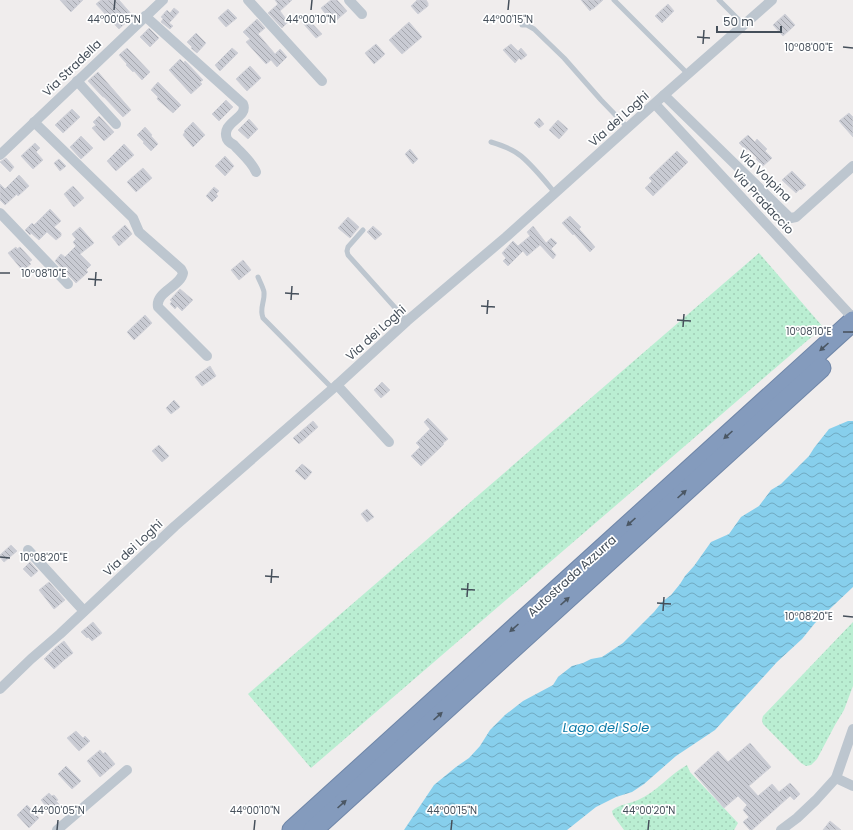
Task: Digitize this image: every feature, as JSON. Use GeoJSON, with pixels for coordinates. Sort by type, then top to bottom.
{"type":"FeatureCollection","features":[{"type":"Feature","properties":{"kind":"highway","name":"Autostrada Azzurra"},"geometry":{"type":"LineString","coordinates":[[292,830],[853,320]]}},
{"type":"Feature","properties":{"kind":"highway","name":"Autostrada Azzurra"},"geometry":{"type":"LineString","coordinates":[[313,830],[853,339]]}},
{"type":"Feature","properties":{"kind":"street","name":"Via Stradella"},"geometry":{"type":"LineString","coordinates":[[0,155],[163,0]]}},
{"type":"Feature","properties":{"kind":"street"},"geometry":{"type":"LineString","coordinates":[[248,0],[322,81]]}},
{"type":"Feature","properties":{"kind":"street"},"geometry":{"type":"LineString","coordinates":[[349,0],[362,14]]}},
{"type":"Feature","properties":{"kind":"street","name":"Via dei Loghi"},"geometry":{"type":"LineString","coordinates":[[0,689],[175,526],[407,321],[555,193],[772,0]]}},
{"type":"Feature","properties":{"kind":"street"},"geometry":{"type":"LineString","coordinates":[[145,16],[243,104],[243,112],[227,128],[227,139],[251,164],[256,172]]}},
{"type":"Feature","properties":{"kind":"street"},"geometry":{"type":"LineString","coordinates":[[77,81],[116,124]]}},
{"type":"Feature","properties":{"kind":"street","name":"Via Volpina"},"geometry":{"type":"LineString","coordinates":[[664,95],[783,212],[791,218],[796,217],[853,166]]}},
{"type":"Feature","properties":{"kind":"street","name":"Via Pradaccio"},"geometry":{"type":"LineString","coordinates":[[655,104],[853,320]]}},
{"type":"Feature","properties":{"kind":"street"},"geometry":{"type":"LineString","coordinates":[[34,122],[133,218],[139,232],[181,269],[183,273],[181,278],[159,299],[158,307],[207,356]]}},
{"type":"Feature","properties":{"kind":"street"},"geometry":{"type":"LineString","coordinates":[[0,213],[68,284]]}},
{"type":"Feature","properties":{"kind":"street"},"geometry":{"type":"LineString","coordinates":[[335,386],[389,442]]}},
{"type":"Feature","properties":{"kind":"street"},"geometry":{"type":"LineString","coordinates":[[28,550],[84,611]]}},
{"type":"Feature","properties":{"kind":"street"},"geometry":{"type":"LineString","coordinates":[[781,830],[797,818],[836,778],[853,729]]}},
{"type":"Feature","properties":{"kind":"street"},"geometry":{"type":"LineString","coordinates":[[57,830],[127,770]]}},
{"type":"Feature","properties":{"kind":"street"},"geometry":{"type":"LineString","coordinates":[[836,778],[853,786]]}},
{"type":"Feature","properties":{"kind":"lane"},"geometry":{"type":"LineString","coordinates":[[614,0],[688,74]]}},
{"type":"Feature","properties":{"kind":"lane"},"geometry":{"type":"LineString","coordinates":[[719,0],[744,25]]}},
{"type":"Feature","properties":{"kind":"lane"},"geometry":{"type":"LineString","coordinates":[[522,24],[534,29],[564,58],[628,128]]}},
{"type":"Feature","properties":{"kind":"lane"},"geometry":{"type":"LineString","coordinates":[[490,142],[500,144],[520,155],[555,193]]}},
{"type":"Feature","properties":{"kind":"lane"},"geometry":{"type":"LineString","coordinates":[[363,230],[348,247],[348,255],[407,321]]}},
{"type":"Feature","properties":{"kind":"lane"},"geometry":{"type":"LineString","coordinates":[[258,277],[264,292],[260,313],[263,318],[335,386]]}},
{"type":"Feature","properties":{"kind":"green space"},"geometry":{"type":"Polygon","coordinates":[[[759,253],[823,327],[311,768],[248,694],[759,253]]]}},
{"type":"Feature","properties":{"kind":"green space"},"geometry":{"type":"Polygon","coordinates":[[[853,622],[853,686],[844,710],[817,759],[811,765],[806,766],[801,763],[763,724],[763,716],[853,622]]]}},
{"type":"Feature","properties":{"kind":"green space"},"geometry":{"type":"Polygon","coordinates":[[[687,765],[690,772],[738,823],[734,830],[624,830],[613,815],[612,811],[624,804],[645,797],[687,765]]]}},
{"type":"Feature","properties":{"kind":"water","name":"Lago del Sole"},"geometry":{"type":"Polygon","coordinates":[[[848,421],[853,421],[853,587],[777,662],[715,730],[676,756],[644,784],[632,792],[616,797],[596,807],[567,830],[404,830],[434,785],[469,758],[480,746],[490,730],[505,715],[523,701],[553,685],[558,677],[572,666],[591,659],[602,657],[623,643],[662,602],[671,595],[711,542],[729,534],[741,517],[759,506],[771,490],[781,484],[809,456],[829,429],[848,421]]]}},
{"type":"Feature","properties":{"kind":"building"},"geometry":{"type":"Polygon","coordinates":[[[60,0],[83,0],[71,12],[60,0]]]}},
{"type":"Feature","properties":{"kind":"building"},"geometry":{"type":"Polygon","coordinates":[[[101,0],[119,0],[133,16],[119,29],[96,4],[101,0]]]}},
{"type":"Feature","properties":{"kind":"building"},"geometry":{"type":"Polygon","coordinates":[[[275,0],[292,0],[280,11],[288,22],[282,28],[268,13],[278,4],[275,0]]]}},
{"type":"Feature","properties":{"kind":"building"},"geometry":{"type":"Polygon","coordinates":[[[331,0],[337,0],[347,11],[333,23],[321,8],[331,0]]]}},
{"type":"Feature","properties":{"kind":"building"},"geometry":{"type":"Polygon","coordinates":[[[417,0],[426,0],[428,3],[428,6],[418,14],[411,6],[417,0]]]}},
{"type":"Feature","properties":{"kind":"building"},"geometry":{"type":"Polygon","coordinates":[[[581,0],[603,0],[590,11],[581,0]]]}},
{"type":"Feature","properties":{"kind":"building"},"geometry":{"type":"Polygon","coordinates":[[[668,4],[674,11],[662,23],[655,16],[668,4]]]}},
{"type":"Feature","properties":{"kind":"building"},"geometry":{"type":"Polygon","coordinates":[[[174,8],[179,12],[169,23],[173,26],[170,29],[161,22],[163,19],[161,17],[167,10],[170,13],[174,8]]]}},
{"type":"Feature","properties":{"kind":"building"},"geometry":{"type":"Polygon","coordinates":[[[228,9],[237,18],[226,27],[218,18],[228,9]]]}},
{"type":"Feature","properties":{"kind":"building"},"geometry":{"type":"Polygon","coordinates":[[[785,14],[795,25],[783,36],[773,25],[785,14]]]}},
{"type":"Feature","properties":{"kind":"building"},"geometry":{"type":"Polygon","coordinates":[[[307,18],[322,34],[316,38],[302,22],[307,18]]]}},
{"type":"Feature","properties":{"kind":"building"},"geometry":{"type":"Polygon","coordinates":[[[257,19],[265,28],[258,34],[275,54],[280,49],[287,57],[277,67],[271,60],[266,64],[246,42],[250,39],[243,32],[257,19]]]}},
{"type":"Feature","properties":{"kind":"building"},"geometry":{"type":"Polygon","coordinates":[[[409,22],[422,37],[402,54],[389,40],[409,22]]]}},
{"type":"Feature","properties":{"kind":"building"},"geometry":{"type":"Polygon","coordinates":[[[149,28],[159,38],[150,47],[140,37],[149,28]]]}},
{"type":"Feature","properties":{"kind":"building"},"geometry":{"type":"Polygon","coordinates":[[[196,33],[206,43],[197,53],[187,42],[196,33]]]}},
{"type":"Feature","properties":{"kind":"building"},"geometry":{"type":"Polygon","coordinates":[[[376,44],[385,54],[374,64],[365,53],[376,44]]]}},
{"type":"Feature","properties":{"kind":"building"},"geometry":{"type":"Polygon","coordinates":[[[511,44],[518,51],[521,48],[527,55],[521,60],[519,58],[515,63],[503,50],[511,44]]]}},
{"type":"Feature","properties":{"kind":"building"},"geometry":{"type":"Polygon","coordinates":[[[127,48],[150,72],[142,80],[126,65],[127,64],[119,55],[127,48]]]}},
{"type":"Feature","properties":{"kind":"building"},"geometry":{"type":"Polygon","coordinates":[[[232,48],[238,53],[220,71],[215,65],[232,48]]]}},
{"type":"Feature","properties":{"kind":"building"},"geometry":{"type":"Polygon","coordinates":[[[180,59],[184,63],[185,61],[203,80],[200,82],[202,84],[191,94],[169,70],[180,59]]]}},
{"type":"Feature","properties":{"kind":"building"},"geometry":{"type":"Polygon","coordinates":[[[250,66],[261,78],[247,91],[236,79],[250,66]]]}},
{"type":"Feature","properties":{"kind":"building"},"geometry":{"type":"Polygon","coordinates":[[[98,72],[131,110],[123,117],[88,81],[98,72]]]}},
{"type":"Feature","properties":{"kind":"building"},"geometry":{"type":"Polygon","coordinates":[[[158,82],[181,105],[173,113],[157,99],[158,97],[151,90],[158,82]]]}},
{"type":"Feature","properties":{"kind":"building"},"geometry":{"type":"Polygon","coordinates":[[[226,100],[233,107],[219,121],[212,114],[226,100]]]}},
{"type":"Feature","properties":{"kind":"building"},"geometry":{"type":"Polygon","coordinates":[[[72,109],[80,117],[63,133],[55,125],[72,109]]]}},
{"type":"Feature","properties":{"kind":"building"},"geometry":{"type":"Polygon","coordinates":[[[849,113],[853,117],[853,137],[839,121],[849,113]]]}},
{"type":"Feature","properties":{"kind":"building"},"geometry":{"type":"Polygon","coordinates":[[[99,116],[114,132],[104,141],[92,128],[96,125],[93,122],[99,116]]]}},
{"type":"Feature","properties":{"kind":"building"},"geometry":{"type":"Polygon","coordinates":[[[539,118],[544,124],[539,128],[534,123],[539,118]]]}},
{"type":"Feature","properties":{"kind":"building"},"geometry":{"type":"Polygon","coordinates":[[[249,119],[258,129],[248,139],[238,130],[249,119]]]}},
{"type":"Feature","properties":{"kind":"building"},"geometry":{"type":"Polygon","coordinates":[[[558,120],[568,129],[559,139],[549,130],[558,120]]]}},
{"type":"Feature","properties":{"kind":"building"},"geometry":{"type":"Polygon","coordinates":[[[193,122],[205,135],[193,147],[183,135],[185,132],[184,131],[193,122]]]}},
{"type":"Feature","properties":{"kind":"building"},"geometry":{"type":"Polygon","coordinates":[[[145,127],[158,144],[151,151],[137,135],[145,127]]]}},
{"type":"Feature","properties":{"kind":"building"},"geometry":{"type":"Polygon","coordinates":[[[748,135],[755,142],[757,139],[767,149],[765,151],[772,158],[763,166],[748,149],[746,150],[739,143],[748,135]]]}},
{"type":"Feature","properties":{"kind":"building"},"geometry":{"type":"Polygon","coordinates":[[[81,136],[93,148],[81,159],[70,147],[81,136]]]}},
{"type":"Feature","properties":{"kind":"building"},"geometry":{"type":"Polygon","coordinates":[[[35,143],[40,148],[36,152],[43,160],[33,169],[21,156],[35,143]]]}},
{"type":"Feature","properties":{"kind":"building"},"geometry":{"type":"Polygon","coordinates":[[[124,144],[134,155],[116,171],[107,161],[124,144]]]}},
{"type":"Feature","properties":{"kind":"building"},"geometry":{"type":"Polygon","coordinates":[[[410,149],[418,159],[413,164],[405,154],[410,149]]]}},
{"type":"Feature","properties":{"kind":"building"},"geometry":{"type":"Polygon","coordinates":[[[677,151],[688,162],[653,196],[645,188],[652,181],[649,178],[677,151]]]}},
{"type":"Feature","properties":{"kind":"building"},"geometry":{"type":"Polygon","coordinates":[[[225,156],[234,166],[225,176],[215,166],[225,156]]]}},
{"type":"Feature","properties":{"kind":"building"},"geometry":{"type":"Polygon","coordinates":[[[6,158],[14,167],[10,172],[0,162],[6,158]]]}},
{"type":"Feature","properties":{"kind":"building"},"geometry":{"type":"Polygon","coordinates":[[[59,159],[66,166],[60,171],[54,163],[59,159]]]}},
{"type":"Feature","properties":{"kind":"building"},"geometry":{"type":"Polygon","coordinates":[[[143,168],[152,178],[136,192],[127,182],[143,168]]]}},
{"type":"Feature","properties":{"kind":"building"},"geometry":{"type":"Polygon","coordinates":[[[792,171],[806,185],[796,193],[782,180],[792,171]]]}},
{"type":"Feature","properties":{"kind":"building"},"geometry":{"type":"Polygon","coordinates":[[[19,175],[29,186],[5,205],[0,200],[0,184],[5,189],[19,175]]]}},
{"type":"Feature","properties":{"kind":"building"},"geometry":{"type":"Polygon","coordinates":[[[73,186],[84,198],[74,207],[64,194],[73,186]]]}},
{"type":"Feature","properties":{"kind":"building"},"geometry":{"type":"Polygon","coordinates":[[[214,187],[219,191],[216,194],[218,196],[212,202],[206,196],[214,187]]]}},
{"type":"Feature","properties":{"kind":"building"},"geometry":{"type":"Polygon","coordinates":[[[50,209],[61,221],[54,227],[61,233],[61,236],[56,240],[47,232],[39,240],[25,230],[32,223],[34,225],[50,209]]]}},
{"type":"Feature","properties":{"kind":"building"},"geometry":{"type":"Polygon","coordinates":[[[570,216],[581,227],[579,229],[595,247],[590,252],[562,223],[570,216]]]}},
{"type":"Feature","properties":{"kind":"building"},"geometry":{"type":"Polygon","coordinates":[[[348,217],[359,227],[350,238],[338,228],[348,217]]]}},
{"type":"Feature","properties":{"kind":"building"},"geometry":{"type":"Polygon","coordinates":[[[125,225],[132,234],[119,246],[112,237],[125,225]]]}},
{"type":"Feature","properties":{"kind":"building"},"geometry":{"type":"Polygon","coordinates":[[[373,226],[382,234],[375,240],[367,232],[373,226]]]}},
{"type":"Feature","properties":{"kind":"building"},"geometry":{"type":"Polygon","coordinates":[[[533,226],[546,243],[551,238],[557,243],[551,249],[556,255],[553,259],[540,245],[527,256],[523,251],[508,266],[503,261],[506,258],[502,253],[513,241],[518,246],[530,236],[527,232],[533,226]]]}},
{"type":"Feature","properties":{"kind":"building"},"geometry":{"type":"Polygon","coordinates":[[[80,227],[94,243],[80,254],[91,265],[86,270],[88,272],[76,283],[55,261],[61,254],[65,257],[76,246],[73,242],[76,239],[72,234],[80,227]]]}},
{"type":"Feature","properties":{"kind":"building"},"geometry":{"type":"Polygon","coordinates":[[[16,247],[17,249],[20,247],[32,260],[29,262],[31,264],[23,271],[8,253],[16,247]]]}},
{"type":"Feature","properties":{"kind":"building"},"geometry":{"type":"Polygon","coordinates":[[[243,260],[251,270],[239,280],[231,270],[243,260]]]}},
{"type":"Feature","properties":{"kind":"building"},"geometry":{"type":"Polygon","coordinates":[[[180,289],[193,300],[182,311],[177,306],[175,309],[170,304],[172,301],[170,300],[180,289]]]}},
{"type":"Feature","properties":{"kind":"building"},"geometry":{"type":"Polygon","coordinates":[[[145,315],[152,323],[134,340],[127,332],[145,315]]]}},
{"type":"Feature","properties":{"kind":"building"},"geometry":{"type":"Polygon","coordinates":[[[210,366],[216,376],[202,386],[195,377],[210,366]]]}},
{"type":"Feature","properties":{"kind":"building"},"geometry":{"type":"Polygon","coordinates":[[[382,382],[390,390],[381,398],[374,390],[382,382]]]}},
{"type":"Feature","properties":{"kind":"building"},"geometry":{"type":"Polygon","coordinates":[[[174,400],[180,407],[171,414],[166,408],[174,400]]]}},
{"type":"Feature","properties":{"kind":"building"},"geometry":{"type":"Polygon","coordinates":[[[428,418],[448,439],[421,466],[411,456],[420,447],[416,443],[430,429],[424,422],[428,418]]]}},
{"type":"Feature","properties":{"kind":"building"},"geometry":{"type":"Polygon","coordinates":[[[313,421],[318,427],[299,444],[293,438],[313,421]]]}},
{"type":"Feature","properties":{"kind":"building"},"geometry":{"type":"Polygon","coordinates":[[[159,445],[169,456],[162,462],[152,451],[159,445]]]}},
{"type":"Feature","properties":{"kind":"building"},"geometry":{"type":"Polygon","coordinates":[[[302,464],[312,472],[305,480],[295,471],[302,464]]]}},
{"type":"Feature","properties":{"kind":"building"},"geometry":{"type":"Polygon","coordinates":[[[367,509],[374,517],[367,522],[361,514],[367,509]]]}},
{"type":"Feature","properties":{"kind":"building"},"geometry":{"type":"Polygon","coordinates":[[[11,545],[17,551],[4,562],[0,555],[11,545]]]}},
{"type":"Feature","properties":{"kind":"building"},"geometry":{"type":"Polygon","coordinates":[[[30,562],[38,571],[31,577],[23,569],[30,562]]]}},
{"type":"Feature","properties":{"kind":"building"},"geometry":{"type":"Polygon","coordinates":[[[49,582],[65,600],[54,609],[39,590],[49,582]]]}},
{"type":"Feature","properties":{"kind":"building"},"geometry":{"type":"Polygon","coordinates":[[[93,622],[102,633],[92,641],[81,632],[93,622]]]}},
{"type":"Feature","properties":{"kind":"building"},"geometry":{"type":"Polygon","coordinates":[[[64,641],[73,653],[54,669],[44,659],[64,641]]]}},
{"type":"Feature","properties":{"kind":"building"},"geometry":{"type":"Polygon","coordinates":[[[76,731],[83,738],[85,736],[90,741],[79,751],[67,738],[76,731]]]}},
{"type":"Feature","properties":{"kind":"building"},"geometry":{"type":"Polygon","coordinates":[[[750,743],[771,767],[749,786],[758,796],[772,784],[779,792],[790,783],[800,794],[794,800],[790,796],[752,830],[750,830],[743,822],[749,817],[743,810],[747,805],[738,796],[724,808],[694,773],[718,751],[728,762],[750,743]]]}},
{"type":"Feature","properties":{"kind":"building"},"geometry":{"type":"Polygon","coordinates":[[[100,750],[103,754],[105,752],[115,764],[100,777],[87,761],[100,750]]]}},
{"type":"Feature","properties":{"kind":"building"},"geometry":{"type":"Polygon","coordinates":[[[66,766],[81,781],[72,789],[58,774],[66,766]]]}},
{"type":"Feature","properties":{"kind":"building"},"geometry":{"type":"Polygon","coordinates":[[[49,793],[52,796],[54,795],[58,800],[56,801],[61,806],[54,813],[52,811],[51,812],[41,800],[49,793]]]}},
{"type":"Feature","properties":{"kind":"building"},"geometry":{"type":"Polygon","coordinates":[[[27,805],[39,818],[29,828],[17,815],[27,805]]]}},
{"type":"Feature","properties":{"kind":"building"},"geometry":{"type":"Polygon","coordinates":[[[830,821],[841,830],[823,830],[830,821]]]}}]}
